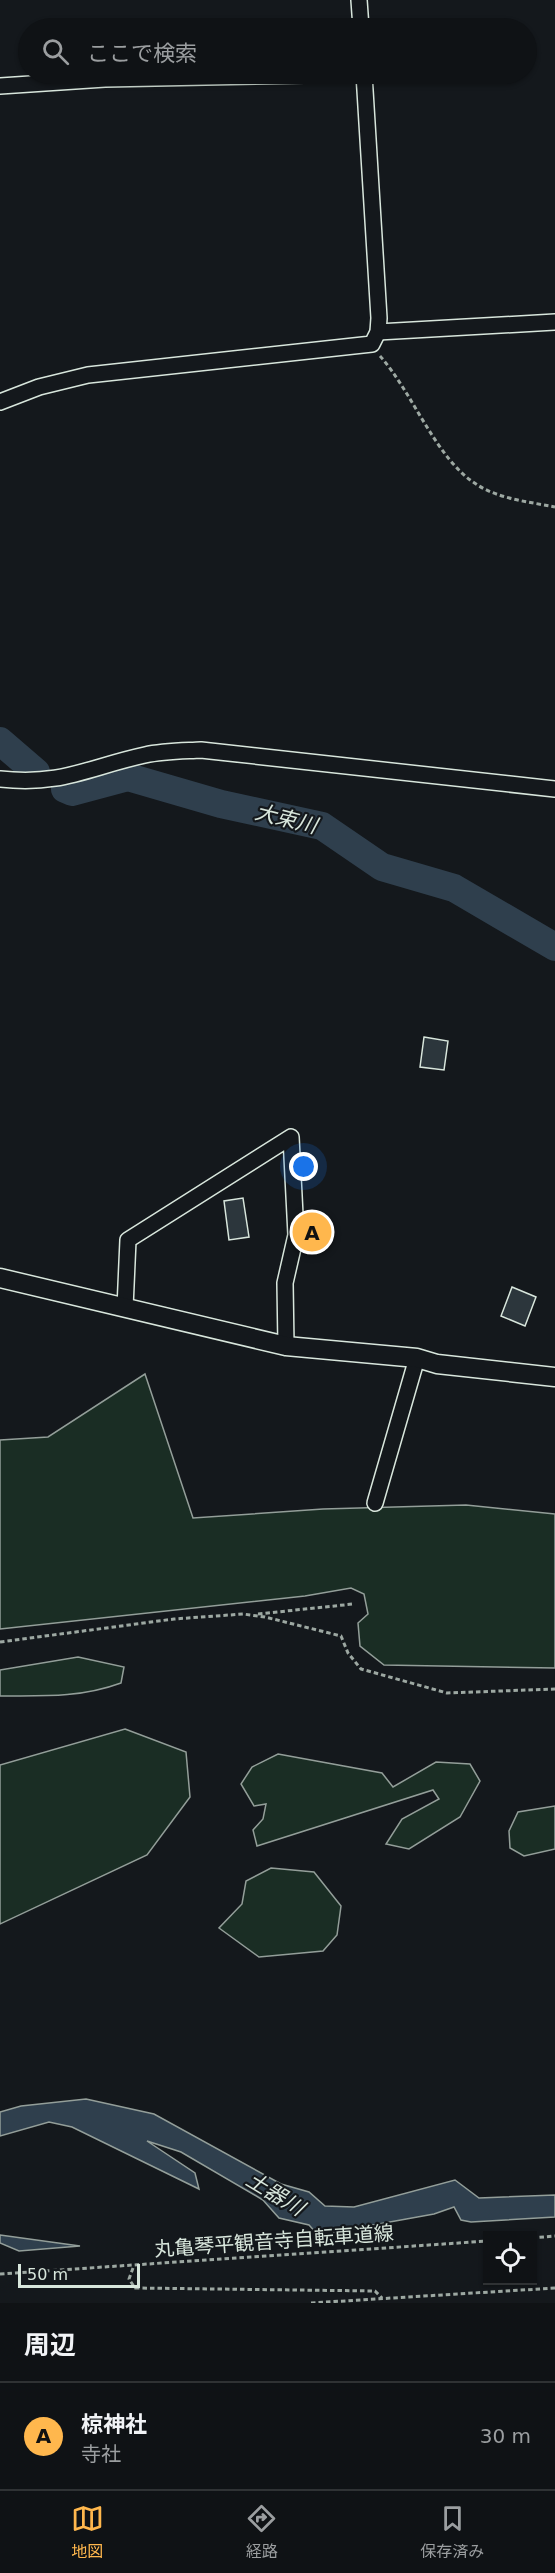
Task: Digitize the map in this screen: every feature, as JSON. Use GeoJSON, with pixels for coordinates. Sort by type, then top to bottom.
{"type":"FeatureCollection","features":[{"type":"Feature","properties":{"kind":"street"},"geometry":{"type":"LineString","coordinates":[[359,0],[360,18]]}},
{"type":"Feature","properties":{"kind":"street"},"geometry":{"type":"LineString","coordinates":[[0,86],[30,84]]}},
{"type":"Feature","properties":{"kind":"street"},"geometry":{"type":"LineString","coordinates":[[364,84],[375,338]]}},
{"type":"Feature","properties":{"kind":"street"},"geometry":{"type":"LineString","coordinates":[[0,402],[39,387],[88,375],[375,338],[555,322]]}},
{"type":"Feature","properties":{"kind":"street"},"geometry":{"type":"LineString","coordinates":[[0,779],[29,783],[56,780],[145,755],[201,750],[555,789]]}},
{"type":"Feature","properties":{"kind":"street"},"geometry":{"type":"LineString","coordinates":[[125,1308],[128,1240],[291,1137],[296,1235],[285,1283],[286,1346]]}},
{"type":"Feature","properties":{"kind":"street"},"geometry":{"type":"LineString","coordinates":[[0,1278],[286,1346],[417,1358],[437,1364],[555,1377]]}},
{"type":"Feature","properties":{"kind":"street"},"geometry":{"type":"LineString","coordinates":[[375,1503],[417,1358]]}},
{"type":"Feature","properties":{"kind":"path"},"geometry":{"type":"LineString","coordinates":[[375,338],[456,468],[477,485],[514,499],[555,507]]}},
{"type":"Feature","properties":{"kind":"path"},"geometry":{"type":"LineString","coordinates":[[0,1642],[174,1619],[250,1615],[353,1604]]}},
{"type":"Feature","properties":{"kind":"path"},"geometry":{"type":"LineString","coordinates":[[250,1615],[341,1636],[348,1653],[361,1669],[447,1693],[555,1689]]}},
{"type":"Feature","properties":{"kind":"path"},"geometry":{"type":"LineString","coordinates":[[537,2238],[555,2236]]}},
{"type":"Feature","properties":{"kind":"path","name":"丸亀琴平観音寺自転車道線"},"geometry":{"type":"LineString","coordinates":[[0,2274],[483,2241]]}},
{"type":"Feature","properties":{"kind":"path","name":"丸亀琴平観音寺自転車道線"},"geometry":{"type":"LineString","coordinates":[[134,2266],[129,2279],[135,2289],[243,2287],[375,2291],[382,2298]]}},
{"type":"Feature","properties":{"kind":"path"},"geometry":{"type":"LineString","coordinates":[[311,2303],[555,2288]]}},
{"type":"Feature","properties":{"kind":"green space"},"geometry":{"type":"Polygon","coordinates":[[[145,1374],[193,1518],[323,1509],[466,1505],[555,1514],[555,1668],[384,1665],[360,1646],[358,1623],[368,1614],[364,1594],[351,1588],[305,1596],[0,1629],[0,1440],[48,1437],[145,1374]]]}},
{"type":"Feature","properties":{"kind":"green space"},"geometry":{"type":"Polygon","coordinates":[[[78,1657],[124,1667],[121,1683],[76,1694],[0,1696],[0,1670],[78,1657]]]}},
{"type":"Feature","properties":{"kind":"green space"},"geometry":{"type":"Polygon","coordinates":[[[125,1729],[186,1752],[190,1797],[147,1855],[0,1924],[0,1765],[125,1729]]]}},
{"type":"Feature","properties":{"kind":"green space"},"geometry":{"type":"Polygon","coordinates":[[[278,1754],[382,1773],[393,1787],[436,1762],[470,1764],[480,1781],[460,1817],[409,1849],[386,1844],[402,1819],[439,1799],[433,1790],[257,1846],[253,1830],[263,1819],[266,1804],[254,1806],[241,1784],[252,1767],[278,1754]]]}},
{"type":"Feature","properties":{"kind":"green space"},"geometry":{"type":"Polygon","coordinates":[[[555,1806],[555,1849],[524,1856],[510,1848],[509,1831],[518,1812],[555,1806]]]}},
{"type":"Feature","properties":{"kind":"green space"},"geometry":{"type":"Polygon","coordinates":[[[271,1868],[314,1872],[341,1906],[337,1935],[323,1951],[259,1957],[219,1928],[242,1904],[246,1881],[271,1868]]]}},
{"type":"Feature","properties":{"kind":"water","name":"土器川"},"geometry":{"type":"Polygon","coordinates":[[[86,2099],[154,2114],[281,2184],[309,2192],[325,2206],[354,2207],[455,2180],[479,2198],[555,2195],[555,2217],[471,2222],[461,2220],[454,2207],[434,2214],[318,2235],[309,2225],[279,2218],[263,2200],[181,2152],[147,2141],[195,2173],[199,2189],[72,2127],[49,2122],[0,2136],[0,2112],[21,2106],[86,2099]]]}},
{"type":"Feature","properties":{"kind":"water"},"geometry":{"type":"Polygon","coordinates":[[[0,2235],[80,2246],[19,2251],[0,2243],[0,2235]]]}},
{"type":"Feature","properties":{"kind":"building"},"geometry":{"type":"Polygon","coordinates":[[[424,1037],[448,1041],[444,1070],[420,1067],[424,1037]]]}},
{"type":"Feature","properties":{"kind":"building"},"geometry":{"type":"Polygon","coordinates":[[[243,1198],[249,1237],[229,1240],[224,1201],[243,1198]]]}},
{"type":"Feature","properties":{"kind":"building"},"geometry":{"type":"Polygon","coordinates":[[[313,1214],[318,1225],[306,1231],[301,1220],[313,1214]]]}},
{"type":"Feature","properties":{"kind":"building"},"geometry":{"type":"Polygon","coordinates":[[[512,1287],[536,1297],[525,1326],[501,1316],[512,1287]]]}},
{"type":"Feature","properties":{"kind":"waterway","name":"大束川"},"geometry":{"type":"LineString","coordinates":[[0,741],[36,772]]}},
{"type":"Feature","properties":{"kind":"waterway","name":"大束川"},"geometry":{"type":"LineString","coordinates":[[65,789],[72,792],[128,777],[221,804],[322,826],[382,867],[454,888],[555,947]]}},
{"type":"Feature","properties":{"kind":"place","name":"椋神社"},"geometry":{"type":"Point","coordinates":[312,1232]}}]}
